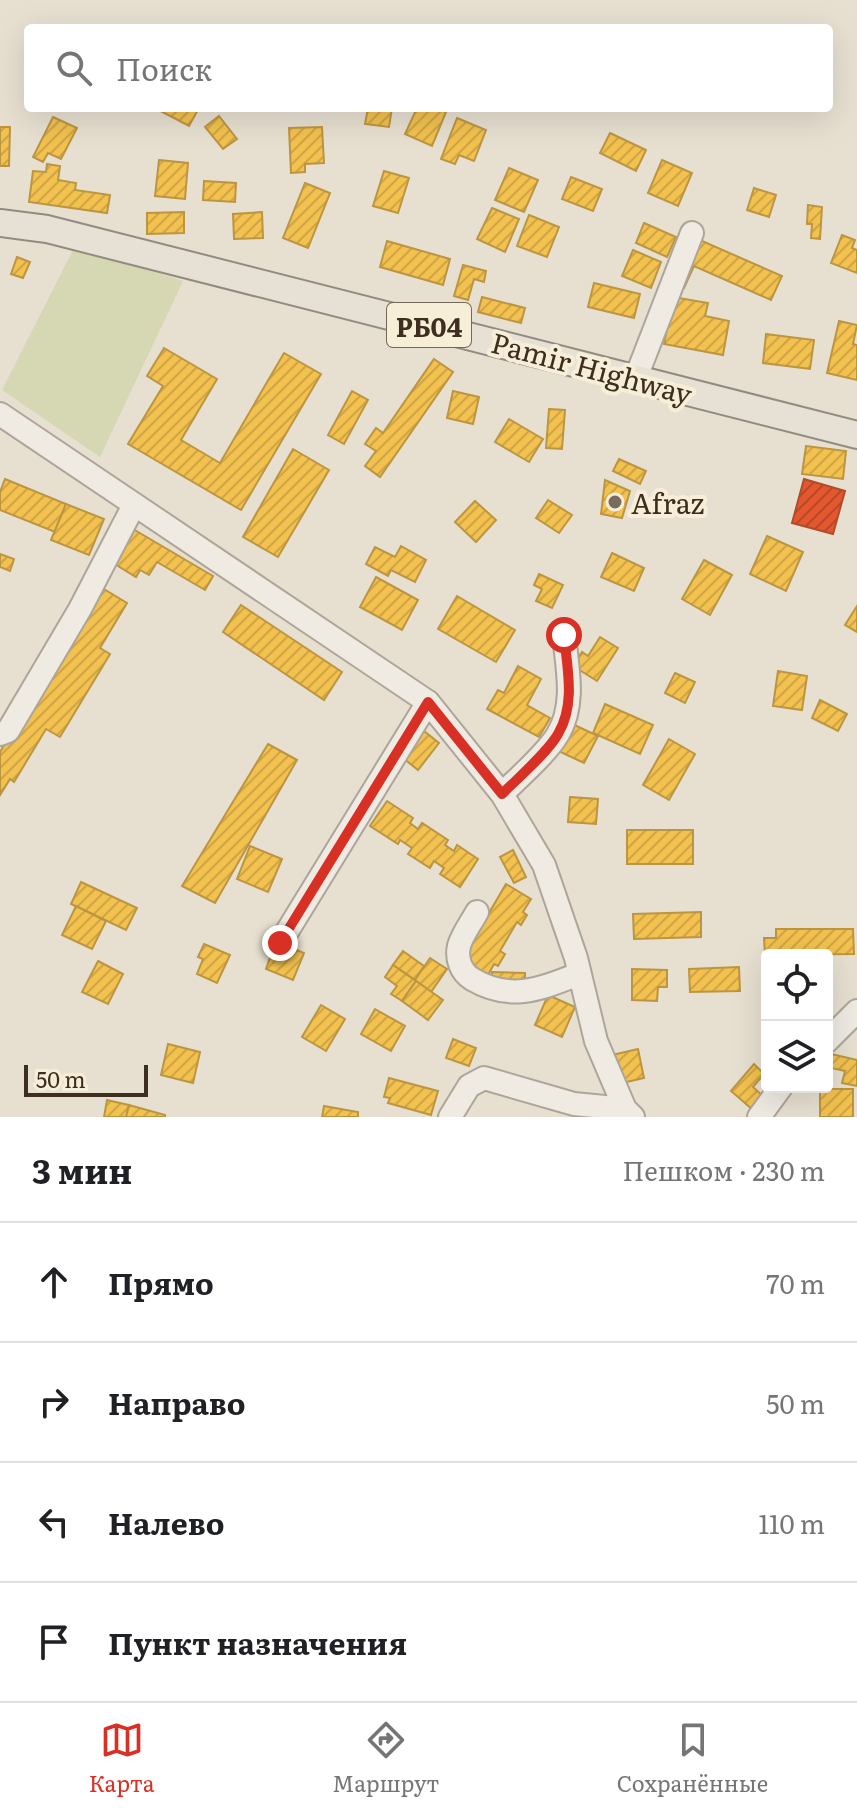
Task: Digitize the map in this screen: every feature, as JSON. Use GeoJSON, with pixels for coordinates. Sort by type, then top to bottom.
{"type":"FeatureCollection","features":[{"type":"Feature","properties":{"kind":"main road","name":"Pamir Highway"},"geometry":{"type":"LineString","coordinates":[[0,223],[78,236],[857,435]]}},
{"type":"Feature","properties":{"kind":"street"},"geometry":{"type":"LineString","coordinates":[[635,380],[692,233]]}},
{"type":"Feature","properties":{"kind":"street"},"geometry":{"type":"LineString","coordinates":[[0,414],[428,702],[502,794],[544,865],[579,974],[596,1041],[629,1113]]}},
{"type":"Feature","properties":{"kind":"street"},"geometry":{"type":"LineString","coordinates":[[0,734],[8,731],[80,609],[134,505]]}},
{"type":"Feature","properties":{"kind":"street"},"geometry":{"type":"LineString","coordinates":[[502,794],[558,735],[567,709],[569,686],[564,635]]}},
{"type":"Feature","properties":{"kind":"street"},"geometry":{"type":"LineString","coordinates":[[280,943],[428,702]]}},
{"type":"Feature","properties":{"kind":"street"},"geometry":{"type":"LineString","coordinates":[[477,912],[459,944],[458,959],[465,975],[487,987],[508,993],[530,990],[579,974]]}},
{"type":"Feature","properties":{"kind":"street"},"geometry":{"type":"LineString","coordinates":[[833,1035],[857,1011]]}},
{"type":"Feature","properties":{"kind":"street"},"geometry":{"type":"LineString","coordinates":[[450,1117],[469,1086],[484,1078],[574,1104],[629,1113]]}},
{"type":"Feature","properties":{"kind":"street"},"geometry":{"type":"LineString","coordinates":[[759,1117],[777,1093]]}},
{"type":"Feature","properties":{"kind":"green space"},"geometry":{"type":"Polygon","coordinates":[[[77,242],[121,261],[183,281],[100,457],[2,390],[77,242]]]}},
{"type":"Feature","properties":{"kind":"building: Жильё"},"geometry":{"type":"Polygon","coordinates":[[[163,112],[197,112],[189,126],[163,112]]]}},
{"type":"Feature","properties":{"kind":"building: Жильё"},"geometry":{"type":"Polygon","coordinates":[[[367,112],[391,112],[389,127],[365,124],[367,112]]]}},
{"type":"Feature","properties":{"kind":"building: Жильё"},"geometry":{"type":"Polygon","coordinates":[[[415,112],[446,112],[432,146],[405,134],[415,112]]]}},
{"type":"Feature","properties":{"kind":"building: Жильё"},"geometry":{"type":"Polygon","coordinates":[[[219,116],[237,139],[223,149],[205,127],[219,116]]]}},
{"type":"Feature","properties":{"kind":"building: Жильё"},"geometry":{"type":"Polygon","coordinates":[[[53,117],[77,128],[61,159],[48,153],[43,162],[33,157],[53,117]]]}},
{"type":"Feature","properties":{"kind":"building: Жильё"},"geometry":{"type":"Polygon","coordinates":[[[457,118],[486,130],[474,161],[459,155],[455,164],[441,159],[457,118]]]}},
{"type":"Feature","properties":{"kind":"building: Жильё"},"geometry":{"type":"Polygon","coordinates":[[[0,127],[10,127],[9,166],[0,166],[0,127]]]}},
{"type":"Feature","properties":{"kind":"building: Жильё"},"geometry":{"type":"Polygon","coordinates":[[[322,127],[324,163],[305,164],[305,172],[291,173],[289,128],[322,127]]]}},
{"type":"Feature","properties":{"kind":"building: Жильё"},"geometry":{"type":"Polygon","coordinates":[[[610,133],[646,150],[636,171],[600,153],[610,133]]]}},
{"type":"Feature","properties":{"kind":"building: Жильё"},"geometry":{"type":"Polygon","coordinates":[[[159,160],[188,163],[185,199],[155,196],[159,160]]]}},
{"type":"Feature","properties":{"kind":"building: Жильё"},"geometry":{"type":"Polygon","coordinates":[[[662,160],[692,173],[678,206],[648,193],[662,160]]]}},
{"type":"Feature","properties":{"kind":"building: Жильё"},"geometry":{"type":"Polygon","coordinates":[[[47,164],[60,166],[58,180],[76,183],[75,190],[110,195],[107,213],[29,202],[33,171],[46,172],[47,164]]]}},
{"type":"Feature","properties":{"kind":"building: Жильё"},"geometry":{"type":"Polygon","coordinates":[[[509,168],[538,180],[524,212],[495,200],[509,168]]]}},
{"type":"Feature","properties":{"kind":"building: Жильё"},"geometry":{"type":"Polygon","coordinates":[[[384,171],[409,178],[398,213],[373,206],[384,171]]]}},
{"type":"Feature","properties":{"kind":"building: Жильё"},"geometry":{"type":"Polygon","coordinates":[[[571,177],[602,189],[593,211],[562,199],[571,177]]]}},
{"type":"Feature","properties":{"kind":"building: Жильё"},"geometry":{"type":"Polygon","coordinates":[[[204,181],[236,183],[235,202],[203,200],[204,181]]]}},
{"type":"Feature","properties":{"kind":"building: Жильё"},"geometry":{"type":"Polygon","coordinates":[[[305,183],[330,193],[308,248],[283,238],[305,183]]]}},
{"type":"Feature","properties":{"kind":"building: Жильё"},"geometry":{"type":"Polygon","coordinates":[[[754,188],[776,195],[769,217],[747,210],[754,188]]]}},
{"type":"Feature","properties":{"kind":"building: Жильё"},"geometry":{"type":"Polygon","coordinates":[[[808,205],[822,207],[820,239],[811,238],[812,224],[807,224],[808,205]]]}},
{"type":"Feature","properties":{"kind":"building: Жильё"},"geometry":{"type":"Polygon","coordinates":[[[492,208],[519,219],[505,252],[477,239],[492,208]]]}},
{"type":"Feature","properties":{"kind":"building: Жильё"},"geometry":{"type":"Polygon","coordinates":[[[184,212],[184,233],[147,234],[147,213],[184,212]]]}},
{"type":"Feature","properties":{"kind":"building: Жильё"},"geometry":{"type":"Polygon","coordinates":[[[262,212],[263,238],[234,239],[233,214],[262,212]]]}},
{"type":"Feature","properties":{"kind":"building: Жильё"},"geometry":{"type":"Polygon","coordinates":[[[529,215],[559,227],[547,257],[517,246],[529,215]]]}},
{"type":"Feature","properties":{"kind":"building: Жильё"},"geometry":{"type":"Polygon","coordinates":[[[644,223],[676,237],[667,257],[636,243],[644,223]]]}},
{"type":"Feature","properties":{"kind":"building: Жильё"},"geometry":{"type":"Polygon","coordinates":[[[842,235],[855,240],[852,248],[857,250],[857,273],[831,263],[842,235]]]}},
{"type":"Feature","properties":{"kind":"building: Жильё"},"geometry":{"type":"Polygon","coordinates":[[[693,237],[782,276],[771,300],[694,266],[684,288],[673,283],[693,237]]]}},
{"type":"Feature","properties":{"kind":"building: Жильё"},"geometry":{"type":"Polygon","coordinates":[[[387,241],[450,259],[443,285],[380,267],[387,241]]]}},
{"type":"Feature","properties":{"kind":"building: Жильё"},"geometry":{"type":"Polygon","coordinates":[[[633,250],[661,262],[651,288],[622,276],[633,250]]]}},
{"type":"Feature","properties":{"kind":"building: Жильё"},"geometry":{"type":"Polygon","coordinates":[[[17,257],[30,262],[23,278],[11,274],[17,257]]]}},
{"type":"Feature","properties":{"kind":"building: Жильё"},"geometry":{"type":"Polygon","coordinates":[[[463,265],[486,271],[484,282],[474,279],[468,300],[454,296],[463,265]]]}},
{"type":"Feature","properties":{"kind":"building: Жильё"},"geometry":{"type":"Polygon","coordinates":[[[594,283],[640,294],[634,318],[588,307],[594,283]]]}},
{"type":"Feature","properties":{"kind":"building: Жильё"},"geometry":{"type":"Polygon","coordinates":[[[482,297],[525,308],[521,323],[478,312],[482,297]]]}},
{"type":"Feature","properties":{"kind":"building: Жильё"},"geometry":{"type":"Polygon","coordinates":[[[673,297],[708,303],[705,316],[729,321],[723,355],[664,344],[673,297]]]}},
{"type":"Feature","properties":{"kind":"building: Жильё"},"geometry":{"type":"Polygon","coordinates":[[[839,321],[857,325],[853,344],[857,345],[857,380],[827,373],[839,321]]]}},
{"type":"Feature","properties":{"kind":"building: Жильё"},"geometry":{"type":"Polygon","coordinates":[[[766,334],[814,340],[810,369],[763,363],[766,334]]]}},
{"type":"Feature","properties":{"kind":"building: Жильё"},"geometry":{"type":"Polygon","coordinates":[[[164,348],[217,379],[181,440],[220,463],[284,353],[321,374],[241,510],[128,444],[163,386],[147,376],[164,348]]]}},
{"type":"Feature","properties":{"kind":"building: Жильё"},"geometry":{"type":"Polygon","coordinates":[[[434,359],[453,372],[380,477],[365,466],[376,451],[365,444],[376,428],[383,433],[434,359]]]}},
{"type":"Feature","properties":{"kind":"building: Жильё"},"geometry":{"type":"Polygon","coordinates":[[[352,391],[368,400],[344,444],[328,435],[352,391]]]}},
{"type":"Feature","properties":{"kind":"building: Жильё"},"geometry":{"type":"Polygon","coordinates":[[[453,391],[479,397],[473,424],[447,418],[453,391]]]}},
{"type":"Feature","properties":{"kind":"building: Жильё"},"geometry":{"type":"Polygon","coordinates":[[[549,409],[565,410],[562,449],[546,448],[549,409]]]}},
{"type":"Feature","properties":{"kind":"building: Жильё"},"geometry":{"type":"Polygon","coordinates":[[[509,419],[543,439],[529,462],[495,442],[509,419]]]}},
{"type":"Feature","properties":{"kind":"building: Жильё"},"geometry":{"type":"Polygon","coordinates":[[[806,446],[846,451],[843,479],[802,474],[806,446]]]}},
{"type":"Feature","properties":{"kind":"building: Жильё"},"geometry":{"type":"Polygon","coordinates":[[[293,449],[329,470],[278,557],[243,537],[293,449]]]}},
{"type":"Feature","properties":{"kind":"building: Жильё"},"geometry":{"type":"Polygon","coordinates":[[[619,459],[646,471],[640,484],[613,471],[619,459]]]}},
{"type":"Feature","properties":{"kind":"building: Жильё"},"geometry":{"type":"Polygon","coordinates":[[[5,479],[66,504],[55,532],[0,510],[0,492],[5,479]]]}},
{"type":"Feature","properties":{"kind":"building: Жильё","name":"Afraz"},"geometry":{"type":"Polygon","coordinates":[[[605,480],[630,491],[622,518],[601,514],[605,480]]]}},
{"type":"Feature","properties":{"kind":"building: Жильё"},"geometry":{"type":"Polygon","coordinates":[[[548,500],[572,515],[559,533],[536,518],[548,500]]]}},
{"type":"Feature","properties":{"kind":"building: Жильё"},"geometry":{"type":"Polygon","coordinates":[[[475,501],[496,520],[476,542],[455,522],[475,501]]]}},
{"type":"Feature","properties":{"kind":"building: Жильё"},"geometry":{"type":"Polygon","coordinates":[[[66,504],[104,519],[89,555],[51,540],[66,504]]]}},
{"type":"Feature","properties":{"kind":"building: Жильё"},"geometry":{"type":"Polygon","coordinates":[[[133,529],[213,576],[205,590],[157,562],[149,575],[140,570],[136,577],[113,563],[133,529]]]}},
{"type":"Feature","properties":{"kind":"building: Жильё"},"geometry":{"type":"Polygon","coordinates":[[[767,536],[803,552],[786,591],[750,574],[767,536]]]}},
{"type":"Feature","properties":{"kind":"building: Жильё"},"geometry":{"type":"Polygon","coordinates":[[[401,546],[426,560],[415,582],[391,570],[388,576],[366,564],[375,547],[395,557],[401,546]]]}},
{"type":"Feature","properties":{"kind":"building: Жильё"},"geometry":{"type":"Polygon","coordinates":[[[612,553],[644,568],[634,591],[601,577],[612,553]]]}},
{"type":"Feature","properties":{"kind":"building: Жильё"},"geometry":{"type":"Polygon","coordinates":[[[0,554],[14,559],[10,571],[0,567],[0,554]]]}},
{"type":"Feature","properties":{"kind":"building: Жильё"},"geometry":{"type":"Polygon","coordinates":[[[704,560],[732,575],[710,615],[682,599],[704,560]]]}},
{"type":"Feature","properties":{"kind":"building: Жильё"},"geometry":{"type":"Polygon","coordinates":[[[539,574],[563,585],[552,608],[536,601],[542,589],[534,585],[539,574]]]}},
{"type":"Feature","properties":{"kind":"building: Жильё"},"geometry":{"type":"Polygon","coordinates":[[[376,577],[418,600],[402,630],[360,607],[376,577]]]}},
{"type":"Feature","properties":{"kind":"building: Жильё"},"geometry":{"type":"Polygon","coordinates":[[[99,586],[127,603],[100,648],[110,654],[60,737],[46,729],[14,782],[10,779],[0,795],[0,752],[99,586]]]}},
{"type":"Feature","properties":{"kind":"building: Жильё"},"geometry":{"type":"Polygon","coordinates":[[[457,596],[515,630],[496,662],[438,629],[457,596]]]}},
{"type":"Feature","properties":{"kind":"building: Жильё"},"geometry":{"type":"Polygon","coordinates":[[[241,605],[342,672],[324,700],[223,632],[241,605]]]}},
{"type":"Feature","properties":{"kind":"building: Жильё"},"geometry":{"type":"Polygon","coordinates":[[[857,606],[857,632],[845,625],[857,606]]]}},
{"type":"Feature","properties":{"kind":"building: Жильё"},"geometry":{"type":"Polygon","coordinates":[[[600,637],[618,648],[597,681],[573,666],[582,652],[588,656],[600,637]]]}},
{"type":"Feature","properties":{"kind":"building: Жильё"},"geometry":{"type":"Polygon","coordinates":[[[518,666],[541,679],[527,705],[550,718],[539,737],[487,709],[498,690],[504,693],[518,666]]]}},
{"type":"Feature","properties":{"kind":"building: Жильё"},"geometry":{"type":"Polygon","coordinates":[[[778,671],[807,676],[802,710],[773,706],[778,671]]]}},
{"type":"Feature","properties":{"kind":"building: Жильё"},"geometry":{"type":"Polygon","coordinates":[[[675,673],[695,682],[685,703],[665,693],[675,673]]]}},
{"type":"Feature","properties":{"kind":"building: Жильё"},"geometry":{"type":"Polygon","coordinates":[[[820,700],[847,714],[838,731],[812,718],[820,700]]]}},
{"type":"Feature","properties":{"kind":"building: Жильё"},"geometry":{"type":"Polygon","coordinates":[[[605,704],[653,725],[640,754],[593,733],[605,704]]]}},
{"type":"Feature","properties":{"kind":"building: Жильё"},"geometry":{"type":"Polygon","coordinates":[[[566,721],[598,736],[584,763],[552,748],[566,721]]]}},
{"type":"Feature","properties":{"kind":"building: Жильё"},"geometry":{"type":"Polygon","coordinates":[[[419,727],[439,743],[418,770],[398,754],[419,727]]]}},
{"type":"Feature","properties":{"kind":"building: Жильё"},"geometry":{"type":"Polygon","coordinates":[[[669,739],[695,754],[669,800],[643,785],[669,739]]]}},
{"type":"Feature","properties":{"kind":"building: Жильё"},"geometry":{"type":"Polygon","coordinates":[[[268,744],[297,760],[215,903],[182,886],[268,744]]]}},
{"type":"Feature","properties":{"kind":"building: Жильё"},"geometry":{"type":"Polygon","coordinates":[[[570,797],[598,799],[596,824],[568,822],[570,797]]]}},
{"type":"Feature","properties":{"kind":"building: Жильё"},"geometry":{"type":"Polygon","coordinates":[[[387,801],[413,818],[410,823],[418,829],[422,823],[448,840],[445,845],[454,851],[457,845],[478,859],[460,887],[440,874],[444,868],[434,861],[430,868],[408,854],[412,848],[400,840],[398,844],[370,826],[387,801]]]}},
{"type":"Feature","properties":{"kind":"building: Жильё"},"geometry":{"type":"Polygon","coordinates":[[[627,830],[693,830],[693,864],[627,864],[627,830]]]}},
{"type":"Feature","properties":{"kind":"building: Жильё"},"geometry":{"type":"Polygon","coordinates":[[[250,846],[282,859],[268,892],[237,879],[250,846]]]}},
{"type":"Feature","properties":{"kind":"building: Жильё"},"geometry":{"type":"Polygon","coordinates":[[[513,850],[526,877],[514,883],[500,857],[513,850]]]}},
{"type":"Feature","properties":{"kind":"building: Жильё"},"geometry":{"type":"Polygon","coordinates":[[[81,882],[137,908],[126,930],[71,904],[81,882]]]}},
{"type":"Feature","properties":{"kind":"building: Жильё"},"geometry":{"type":"Polygon","coordinates":[[[506,884],[531,899],[523,912],[527,915],[521,925],[517,922],[500,951],[505,954],[488,975],[462,959],[506,884]]]}},
{"type":"Feature","properties":{"kind":"building: Жильё"},"geometry":{"type":"Polygon","coordinates":[[[76,906],[106,921],[92,949],[62,935],[76,906]]]}},
{"type":"Feature","properties":{"kind":"building: Жильё"},"geometry":{"type":"Polygon","coordinates":[[[701,912],[701,937],[634,939],[633,914],[701,912]]]}},
{"type":"Feature","properties":{"kind":"building: Жильё"},"geometry":{"type":"Polygon","coordinates":[[[776,929],[853,929],[854,954],[833,954],[833,949],[765,949],[764,938],[776,938],[776,929]]]}},
{"type":"Feature","properties":{"kind":"building: Жильё"},"geometry":{"type":"Polygon","coordinates":[[[204,944],[230,955],[217,983],[197,974],[203,959],[198,957],[204,944]]]}},
{"type":"Feature","properties":{"kind":"building: Жильё"},"geometry":{"type":"Polygon","coordinates":[[[287,946],[304,953],[293,980],[266,969],[272,952],[283,956],[287,946]]]}},
{"type":"Feature","properties":{"kind":"building: Жильё"},"geometry":{"type":"Polygon","coordinates":[[[403,951],[424,966],[415,980],[393,965],[403,951]]]}},
{"type":"Feature","properties":{"kind":"building: Жильё"},"geometry":{"type":"Polygon","coordinates":[[[430,958],[447,969],[431,992],[415,980],[430,958]]]}},
{"type":"Feature","properties":{"kind":"building: Жильё"},"geometry":{"type":"Polygon","coordinates":[[[98,961],[123,974],[108,1004],[82,992],[98,961]]]}},
{"type":"Feature","properties":{"kind":"building: Жильё"},"geometry":{"type":"Polygon","coordinates":[[[393,965],[416,981],[402,1001],[391,994],[397,986],[385,977],[393,965]]]}},
{"type":"Feature","properties":{"kind":"building: Жильё"},"geometry":{"type":"Polygon","coordinates":[[[739,967],[740,991],[690,992],[689,969],[739,967]]]}},
{"type":"Feature","properties":{"kind":"building: Жильё"},"geometry":{"type":"Polygon","coordinates":[[[632,969],[667,970],[667,987],[658,987],[657,1001],[632,1000],[632,969]]]}},
{"type":"Feature","properties":{"kind":"building: Жильё"},"geometry":{"type":"Polygon","coordinates":[[[492,972],[525,973],[525,984],[492,984],[492,972]]]}},
{"type":"Feature","properties":{"kind":"building: Жильё"},"geometry":{"type":"Polygon","coordinates":[[[416,981],[443,1000],[428,1020],[402,1001],[416,981]]]}},
{"type":"Feature","properties":{"kind":"building: Жильё"},"geometry":{"type":"Polygon","coordinates":[[[548,995],[575,1007],[562,1037],[535,1025],[548,995]]]}},
{"type":"Feature","properties":{"kind":"building: Жильё"},"geometry":{"type":"Polygon","coordinates":[[[321,1005],[345,1019],[326,1051],[302,1037],[321,1005]]]}},
{"type":"Feature","properties":{"kind":"building: Жильё"},"geometry":{"type":"Polygon","coordinates":[[[375,1009],[405,1026],[391,1051],[361,1034],[375,1009]]]}},
{"type":"Feature","properties":{"kind":"building: Жильё"},"geometry":{"type":"Polygon","coordinates":[[[453,1039],[476,1048],[469,1066],[446,1058],[453,1039]]]}},
{"type":"Feature","properties":{"kind":"building: Жильё"},"geometry":{"type":"Polygon","coordinates":[[[168,1044],[200,1052],[193,1083],[161,1075],[168,1044]]]}},
{"type":"Feature","properties":{"kind":"building: Жильё"},"geometry":{"type":"Polygon","coordinates":[[[638,1049],[644,1078],[618,1084],[612,1055],[638,1049]]]}},
{"type":"Feature","properties":{"kind":"building: Жильё"},"geometry":{"type":"Polygon","coordinates":[[[833,1054],[857,1060],[857,1086],[842,1083],[845,1071],[833,1068],[833,1054]]]}},
{"type":"Feature","properties":{"kind":"building: Жильё"},"geometry":{"type":"Polygon","coordinates":[[[754,1064],[761,1071],[761,1078],[753,1087],[764,1097],[753,1110],[731,1091],[754,1064]]]}},
{"type":"Feature","properties":{"kind":"building: Жильё"},"geometry":{"type":"Polygon","coordinates":[[[389,1078],[438,1091],[431,1115],[388,1103],[390,1098],[384,1097],[389,1078]]]}},
{"type":"Feature","properties":{"kind":"building: Жильё"},"geometry":{"type":"Polygon","coordinates":[[[833,1089],[853,1089],[853,1117],[820,1117],[820,1093],[833,1093],[833,1089]]]}},
{"type":"Feature","properties":{"kind":"building: Жильё"},"geometry":{"type":"Polygon","coordinates":[[[107,1100],[129,1105],[127,1117],[104,1117],[107,1100]]]}},
{"type":"Feature","properties":{"kind":"building: Жильё"},"geometry":{"type":"Polygon","coordinates":[[[129,1105],[165,1115],[165,1117],[126,1117],[129,1105]]]}},
{"type":"Feature","properties":{"kind":"building: Жильё"},"geometry":{"type":"Polygon","coordinates":[[[324,1106],[358,1112],[358,1117],[322,1117],[324,1106]]]}},
{"type":"Feature","properties":{"kind":"building: Торговля"},"geometry":{"type":"Polygon","coordinates":[[[804,479],[845,491],[833,534],[792,523],[804,479]]]}},
{"type":"Feature","properties":{"kind":"place","name":"Afraz"},"geometry":{"type":"Point","coordinates":[615,502]}},
{"type":"Feature","properties":{"kind":"route"},"geometry":{"type":"LineString","coordinates":[[280,943],[428,702],[502,794],[558,735],[567,709],[569,686],[564,635]]}}]}
